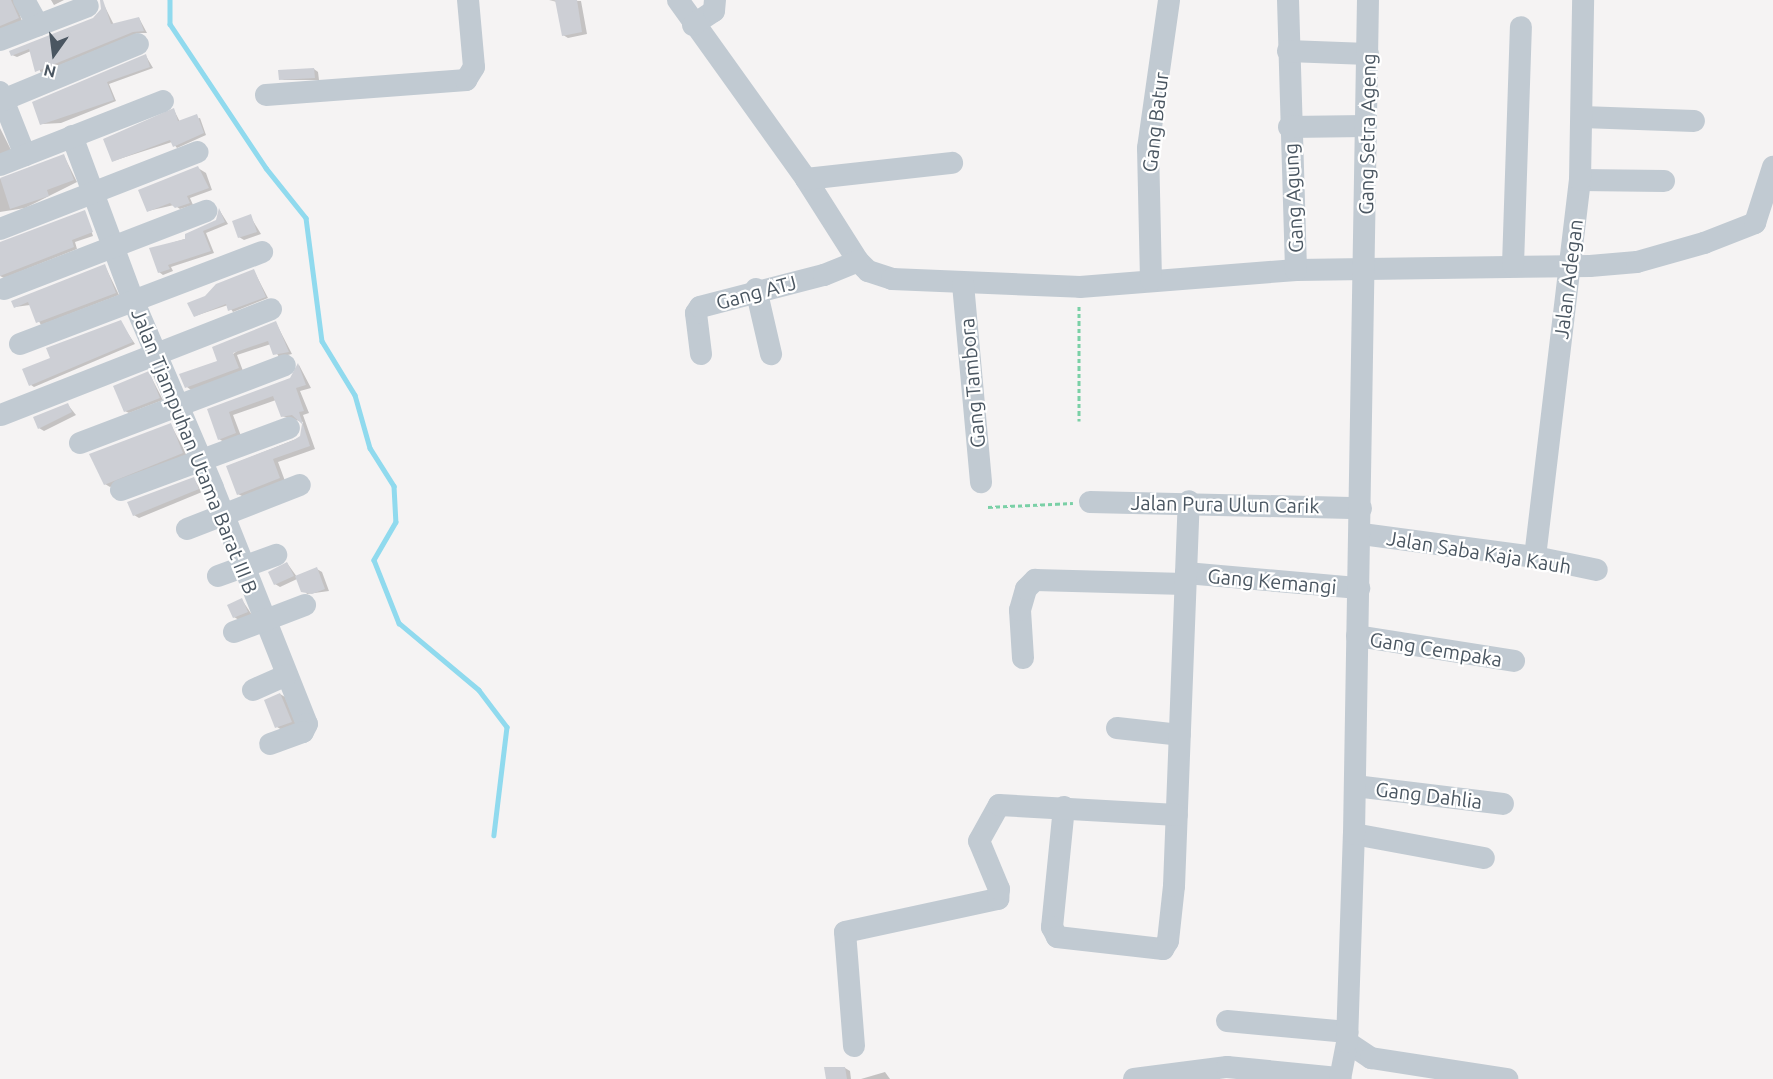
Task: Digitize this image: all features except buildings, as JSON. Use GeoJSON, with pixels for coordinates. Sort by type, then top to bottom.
{"type":"FeatureCollection","features":[{"type":"Feature","properties":{"kind":"street"},"geometry":{"type":"LineString","coordinates":[[24,0],[38,26]]}},
{"type":"Feature","properties":{"kind":"street"},"geometry":{"type":"LineString","coordinates":[[266,95],[466,80],[474,67],[468,0]]}},
{"type":"Feature","properties":{"kind":"street"},"geometry":{"type":"LineString","coordinates":[[678,0],[693,25],[813,178],[858,261],[868,271],[892,279],[963,284],[1080,287],[1296,270],[1366,267],[1572,266],[1637,262],[1755,223],[1773,167]]}},
{"type":"Feature","properties":{"kind":"street"},"geometry":{"type":"LineString","coordinates":[[693,25],[714,12],[715,0]]}},
{"type":"Feature","properties":{"kind":"street","name":"Gang Batur"},"geometry":{"type":"LineString","coordinates":[[1151,280],[1148,148],[1169,0]]}},
{"type":"Feature","properties":{"kind":"street","name":"Gang Agung"},"geometry":{"type":"LineString","coordinates":[[1288,0],[1289,127],[1296,270]]}},
{"type":"Feature","properties":{"kind":"street","name":"Gang Setra Ageng"},"geometry":{"type":"LineString","coordinates":[[1340,1078],[1347,1037],[1354,834],[1357,636],[1362,534],[1368,0]]}},
{"type":"Feature","properties":{"kind":"street","name":"Jalan Adegan"},"geometry":{"type":"LineString","coordinates":[[1535,557],[1572,266],[1580,180],[1583,0]]}},
{"type":"Feature","properties":{"kind":"street"},"geometry":{"type":"LineString","coordinates":[[0,40],[88,6]]}},
{"type":"Feature","properties":{"kind":"street"},"geometry":{"type":"LineString","coordinates":[[1513,265],[1521,27]]}},
{"type":"Feature","properties":{"kind":"street"},"geometry":{"type":"LineString","coordinates":[[25,155],[2,96],[138,44]]}},
{"type":"Feature","properties":{"kind":"street"},"geometry":{"type":"LineString","coordinates":[[1288,51],[1368,54]]}},
{"type":"Feature","properties":{"kind":"street"},"geometry":{"type":"LineString","coordinates":[[0,165],[163,101]]}},
{"type":"Feature","properties":{"kind":"street"},"geometry":{"type":"LineString","coordinates":[[1582,117],[1694,121]]}},
{"type":"Feature","properties":{"kind":"street"},"geometry":{"type":"LineString","coordinates":[[1289,127],[1366,126]]}},
{"type":"Feature","properties":{"kind":"street","name":"Jalan Tjampuhan Utama Barat III B"},"geometry":{"type":"LineString","coordinates":[[72,136],[133,300],[224,514],[306,729],[270,744]]}},
{"type":"Feature","properties":{"kind":"street"},"geometry":{"type":"LineString","coordinates":[[0,230],[198,152]]}},
{"type":"Feature","properties":{"kind":"street"},"geometry":{"type":"LineString","coordinates":[[813,178],[952,163]]}},
{"type":"Feature","properties":{"kind":"street"},"geometry":{"type":"LineString","coordinates":[[1580,180],[1664,181]]}},
{"type":"Feature","properties":{"kind":"street"},"geometry":{"type":"LineString","coordinates":[[4,289],[206,211]]}},
{"type":"Feature","properties":{"kind":"street"},"geometry":{"type":"LineString","coordinates":[[20,344],[262,252]]}},
{"type":"Feature","properties":{"kind":"street","name":"Gang ATJ"},"geometry":{"type":"LineString","coordinates":[[701,354],[698,308],[756,289],[824,275],[858,261]]}},
{"type":"Feature","properties":{"kind":"street","name":"Gang Tambora"},"geometry":{"type":"LineString","coordinates":[[963,284],[981,482]]}},
{"type":"Feature","properties":{"kind":"street"},"geometry":{"type":"LineString","coordinates":[[756,289],[771,354]]}},
{"type":"Feature","properties":{"kind":"street"},"geometry":{"type":"LineString","coordinates":[[2,415],[271,309]]}},
{"type":"Feature","properties":{"kind":"street"},"geometry":{"type":"LineString","coordinates":[[80,443],[285,365]]}},
{"type":"Feature","properties":{"kind":"street"},"geometry":{"type":"LineString","coordinates":[[121,490],[289,428]]}},
{"type":"Feature","properties":{"kind":"street"},"geometry":{"type":"LineString","coordinates":[[187,529],[300,485]]}},
{"type":"Feature","properties":{"kind":"street"},"geometry":{"type":"LineString","coordinates":[[1064,807],[1052,927],[1057,937],[1158,952],[1169,934],[1177,815],[1189,501]]}},
{"type":"Feature","properties":{"kind":"street","name":"Jalan Pura Ulun Carik"},"geometry":{"type":"LineString","coordinates":[[1090,502],[1189,501],[1361,508]]}},
{"type":"Feature","properties":{"kind":"street","name":"Jalan Saba Kaja Kauh"},"geometry":{"type":"LineString","coordinates":[[1362,534],[1535,557],[1597,570]]}},
{"type":"Feature","properties":{"kind":"street"},"geometry":{"type":"LineString","coordinates":[[218,576],[276,555]]}},
{"type":"Feature","properties":{"kind":"street","name":"Gang Kemangi"},"geometry":{"type":"LineString","coordinates":[[1023,658],[1020,610],[1026,590],[1035,580],[1186,579],[1359,588]]}},
{"type":"Feature","properties":{"kind":"street"},"geometry":{"type":"LineString","coordinates":[[234,632],[305,605]]}},
{"type":"Feature","properties":{"kind":"street","name":"Gang Cempaka"},"geometry":{"type":"LineString","coordinates":[[1357,636],[1514,661]]}},
{"type":"Feature","properties":{"kind":"street"},"geometry":{"type":"LineString","coordinates":[[253,690],[287,675]]}},
{"type":"Feature","properties":{"kind":"street"},"geometry":{"type":"LineString","coordinates":[[1117,728],[1180,735]]}},
{"type":"Feature","properties":{"kind":"street","name":"Gang Dahlia"},"geometry":{"type":"LineString","coordinates":[[1355,786],[1503,804]]}},
{"type":"Feature","properties":{"kind":"street"},"geometry":{"type":"LineString","coordinates":[[855,1047],[846,931],[994,902],[1000,893],[979,841],[995,809],[1003,804],[1177,815]]}},
{"type":"Feature","properties":{"kind":"street"},"geometry":{"type":"LineString","coordinates":[[1354,834],[1484,858]]}},
{"type":"Feature","properties":{"kind":"street"},"geometry":{"type":"LineString","coordinates":[[1227,1021],[1347,1037],[1360,1053],[1380,1060],[1507,1079]]}},
{"type":"Feature","properties":{"kind":"street"},"geometry":{"type":"LineString","coordinates":[[1134,1079],[1190,1075],[1227,1067],[1270,1068],[1340,1078]]}},
{"type":"Feature","properties":{"kind":"path"},"geometry":{"type":"LineString","coordinates":[[1080,287],[1080,421]]}},
{"type":"Feature","properties":{"kind":"path"},"geometry":{"type":"LineString","coordinates":[[987,507],[1090,502]]}},
{"type":"Feature","properties":{"kind":"waterway"},"geometry":{"type":"LineString","coordinates":[[170,0],[170,24],[266,168],[306,218],[322,341],[355,395],[370,448],[394,486],[396,522],[374,560],[399,623],[479,690],[507,727],[494,835]]}}]}
